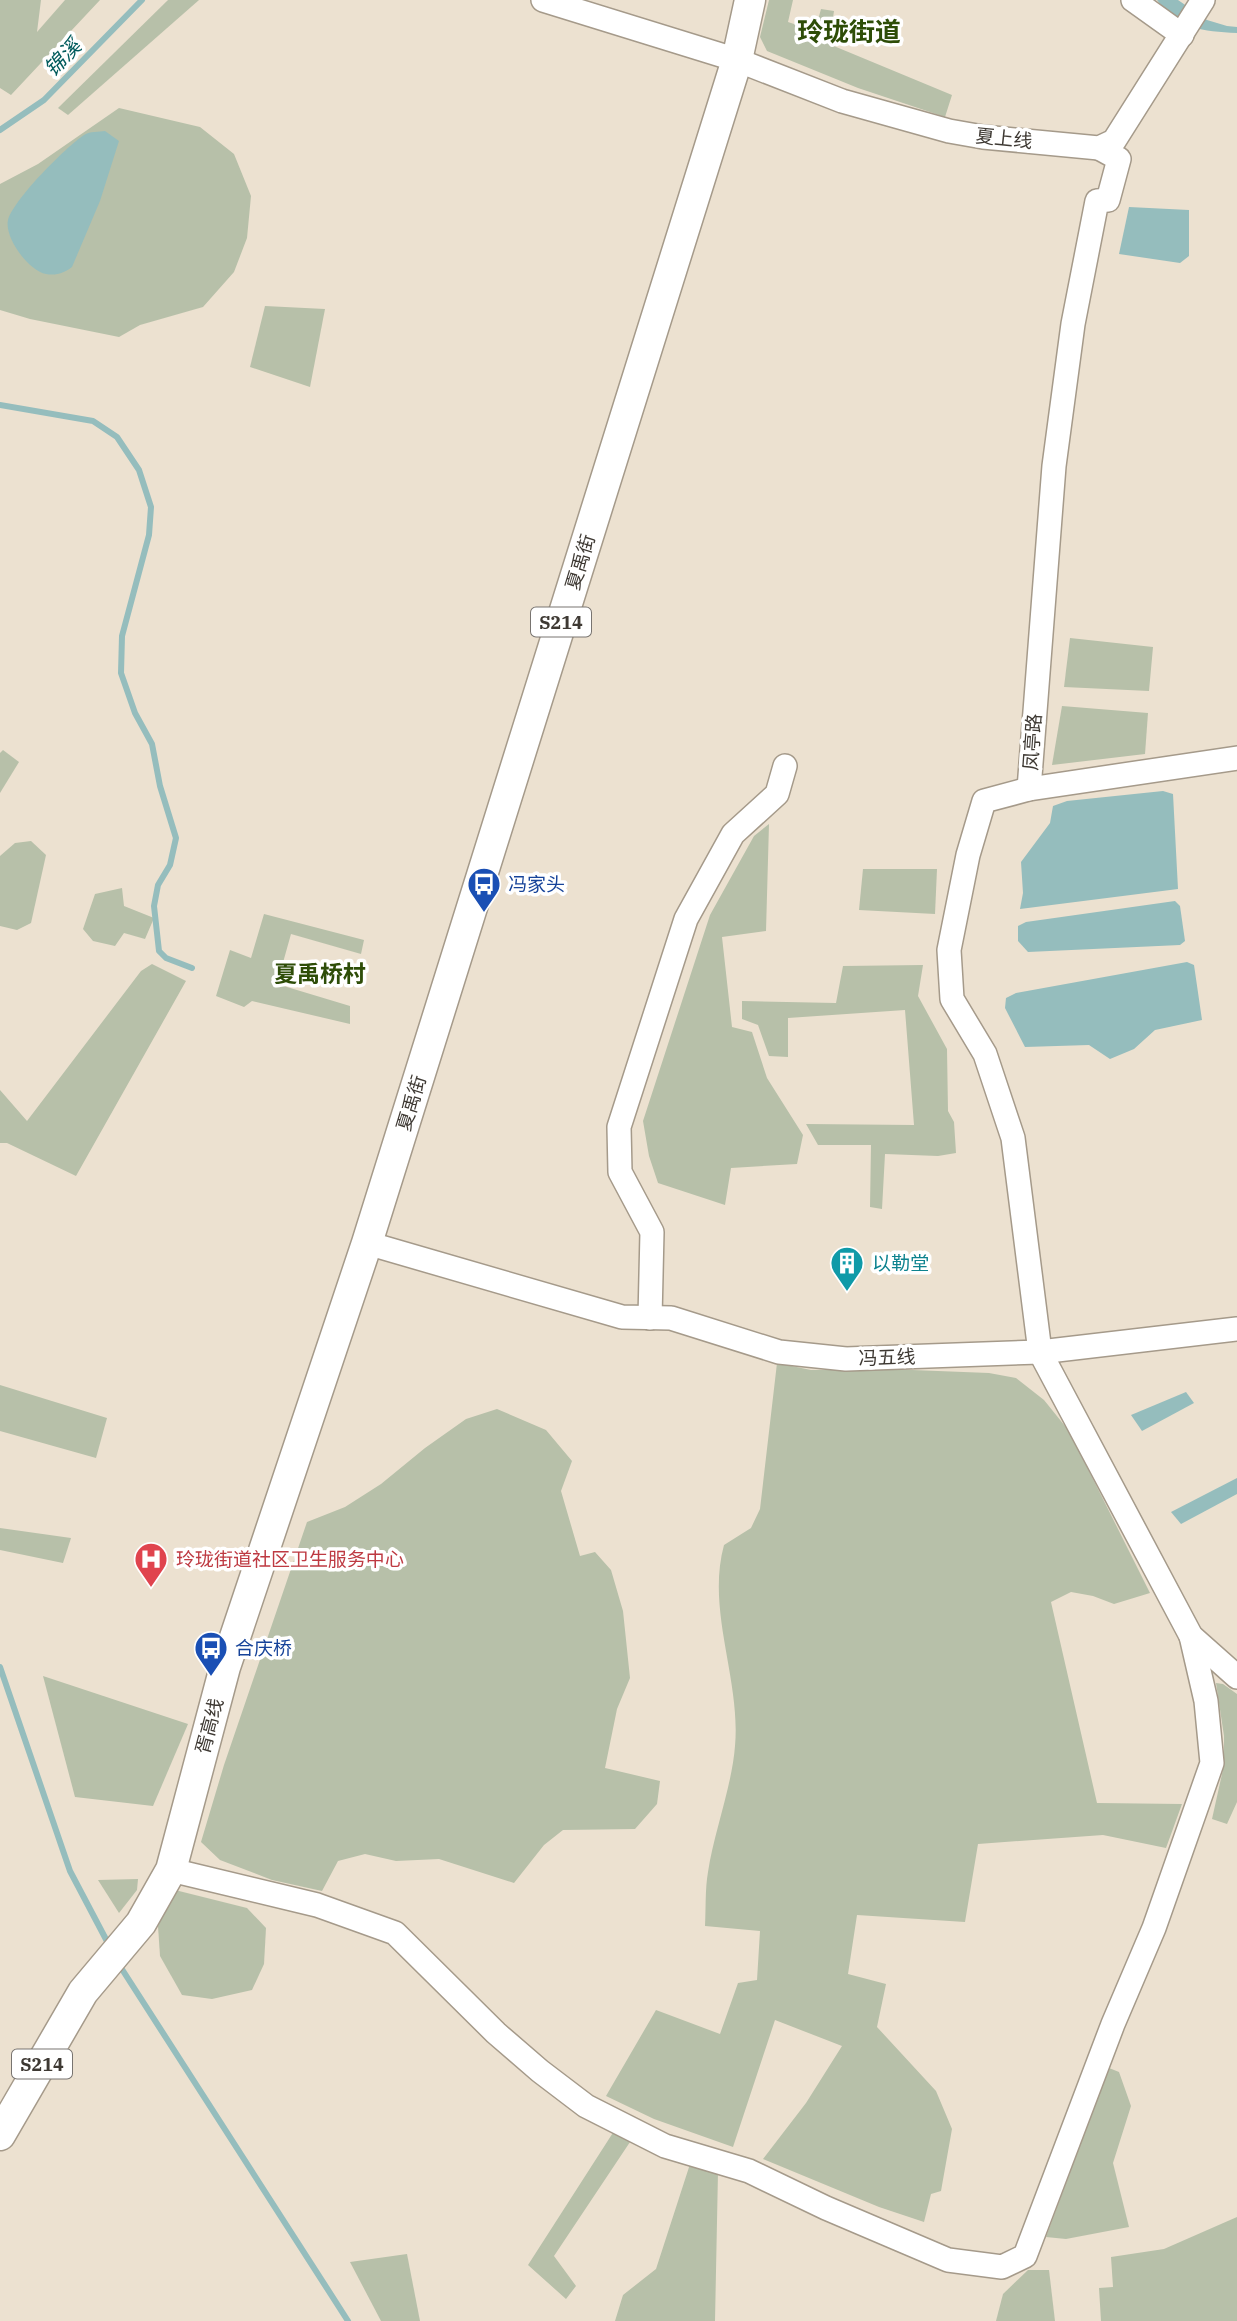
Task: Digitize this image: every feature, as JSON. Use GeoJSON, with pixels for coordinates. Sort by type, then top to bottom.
{"type":"FeatureCollection","features":[{"type":"Feature","properties":{"kind":"main road","name":"夏禹街"},"geometry":{"type":"LineString","coordinates":[[367,1243],[737,60],[750,0]]}},
{"type":"Feature","properties":{"kind":"main road","name":"胥高线"},"geometry":{"type":"LineString","coordinates":[[0,2135],[83,1992],[141,1923],[171,1870],[225,1667],[367,1243]]}},
{"type":"Feature","properties":{"kind":"street","name":"夏上线"},"geometry":{"type":"LineString","coordinates":[[543,0],[737,60],[842,101],[949,131],[983,137],[1099,148]]}},
{"type":"Feature","properties":{"kind":"street"},"geometry":{"type":"LineString","coordinates":[[1133,0],[1182,35]]}},
{"type":"Feature","properties":{"kind":"street"},"geometry":{"type":"LineString","coordinates":[[1099,148],[1114,141],[1203,0]]}},
{"type":"Feature","properties":{"kind":"street","name":"凤亭路"},"geometry":{"type":"LineString","coordinates":[[1040,1352],[1013,1138],[985,1054],[953,999],[949,950],[968,855],[984,801],[1029,789],[1054,466],[1073,324],[1097,201],[1108,201],[1119,159],[1099,148]]}},
{"type":"Feature","properties":{"kind":"street"},"geometry":{"type":"LineString","coordinates":[[1029,789],[1237,758]]}},
{"type":"Feature","properties":{"kind":"street"},"geometry":{"type":"LineString","coordinates":[[650,1318],[652,1232],[620,1172],[619,1127],[686,919],[733,834],[777,794],[785,766]]}},
{"type":"Feature","properties":{"kind":"street","name":"冯五线"},"geometry":{"type":"LineString","coordinates":[[367,1243],[622,1317],[671,1318],[779,1352],[846,1359],[1040,1352],[1237,1329]]}},
{"type":"Feature","properties":{"kind":"street"},"geometry":{"type":"LineString","coordinates":[[171,1870],[317,1905],[395,1933],[496,2033],[586,2106],[664,2146],[749,2171],[826,2208],[948,2260],[1002,2267],[1025,2256],[1113,2024],[1154,1928],[1212,1763],[1206,1701],[1191,1636],[1040,1352]]}},
{"type":"Feature","properties":{"kind":"street"},"geometry":{"type":"LineString","coordinates":[[1191,1636],[1237,1677]]}},
{"type":"Feature","properties":{"kind":"green space"},"geometry":{"type":"Polygon","coordinates":[[[0,0],[41,0],[37,32],[65,0],[100,0],[11,95],[0,88],[0,0]]]}},
{"type":"Feature","properties":{"kind":"green space"},"geometry":{"type":"Polygon","coordinates":[[[168,0],[199,0],[68,115],[58,108],[168,0]]]}},
{"type":"Feature","properties":{"kind":"green space"},"geometry":{"type":"Polygon","coordinates":[[[769,0],[793,0],[788,22],[815,31],[821,9],[834,11],[829,44],[952,95],[945,117],[858,88],[767,51],[760,37],[769,0]]]}},
{"type":"Feature","properties":{"kind":"green space"},"geometry":{"type":"Polygon","coordinates":[[[119,108],[200,127],[234,154],[251,196],[247,238],[234,272],[203,307],[140,325],[119,337],[30,319],[0,310],[0,184],[38,164],[119,108]]]}},
{"type":"Feature","properties":{"kind":"green space"},"geometry":{"type":"Polygon","coordinates":[[[265,306],[325,309],[310,387],[250,367],[265,306]]]}},
{"type":"Feature","properties":{"kind":"green space"},"geometry":{"type":"Polygon","coordinates":[[[1070,638],[1153,647],[1149,691],[1064,687],[1070,638]]]}},
{"type":"Feature","properties":{"kind":"green space"},"geometry":{"type":"Polygon","coordinates":[[[1062,706],[1148,713],[1145,754],[1052,765],[1062,706]]]}},
{"type":"Feature","properties":{"kind":"green space"},"geometry":{"type":"Polygon","coordinates":[[[3,750],[19,762],[0,793],[0,753],[3,750]]]}},
{"type":"Feature","properties":{"kind":"green space"},"geometry":{"type":"Polygon","coordinates":[[[769,824],[766,931],[722,937],[732,1027],[752,1032],[767,1078],[803,1135],[797,1164],[731,1168],[725,1205],[658,1183],[649,1156],[643,1121],[710,915],[754,836],[769,824]]]}},
{"type":"Feature","properties":{"kind":"green space"},"geometry":{"type":"Polygon","coordinates":[[[31,841],[46,855],[31,923],[17,930],[0,926],[0,856],[15,843],[31,841]]]}},
{"type":"Feature","properties":{"kind":"green space"},"geometry":{"type":"Polygon","coordinates":[[[863,869],[937,869],[935,914],[859,910],[863,869]]]}},
{"type":"Feature","properties":{"kind":"green space"},"geometry":{"type":"Polygon","coordinates":[[[122,888],[124,906],[154,918],[145,939],[124,933],[115,946],[93,941],[83,929],[95,894],[122,888]]]}},
{"type":"Feature","properties":{"kind":"green space"},"geometry":{"type":"Polygon","coordinates":[[[264,914],[364,940],[361,954],[291,934],[277,984],[350,1006],[350,1024],[252,1001],[244,1007],[216,996],[230,950],[251,958],[264,914]]]}},
{"type":"Feature","properties":{"kind":"green space"},"geometry":{"type":"Polygon","coordinates":[[[152,964],[186,981],[76,1176],[7,1143],[0,1143],[0,1090],[27,1121],[141,971],[152,964]]]}},
{"type":"Feature","properties":{"kind":"green space"},"geometry":{"type":"Polygon","coordinates":[[[923,965],[918,996],[947,1049],[948,1111],[954,1122],[956,1153],[938,1156],[885,1154],[882,1209],[870,1207],[871,1145],[818,1145],[806,1124],[914,1125],[905,1010],[788,1018],[788,1057],[769,1056],[758,1025],[742,1019],[742,1001],[836,1003],[843,966],[923,965]]]}},
{"type":"Feature","properties":{"kind":"green space"},"geometry":{"type":"Polygon","coordinates":[[[777,1363],[811,1370],[887,1369],[989,1373],[1016,1378],[1044,1400],[1069,1431],[1150,1593],[1114,1604],[1071,1592],[1051,1602],[1097,1803],[1182,1804],[1166,1848],[1103,1835],[978,1844],[965,1922],[857,1915],[848,1974],[886,1984],[877,2027],[936,2091],[952,2129],[941,2191],[931,2194],[924,2222],[879,2207],[763,2159],[806,2103],[842,2046],[775,2020],[733,2147],[654,2119],[606,2096],[656,2010],[720,2034],[738,1983],[757,1980],[760,1931],[705,1926],[707,1878],[735,1746],[736,1721],[721,1620],[720,1570],[724,1545],[751,1528],[760,1509],[777,1363]]]}},
{"type":"Feature","properties":{"kind":"green space"},"geometry":{"type":"Polygon","coordinates":[[[0,1385],[107,1418],[96,1458],[0,1431],[0,1385]]]}},
{"type":"Feature","properties":{"kind":"green space"},"geometry":{"type":"Polygon","coordinates":[[[497,1409],[546,1430],[572,1461],[561,1491],[580,1556],[595,1552],[611,1570],[623,1611],[630,1678],[617,1709],[605,1768],[660,1781],[657,1804],[635,1829],[563,1830],[544,1845],[514,1883],[439,1859],[396,1861],[365,1854],[338,1861],[322,1891],[272,1880],[220,1860],[201,1842],[224,1765],[307,1522],[345,1507],[381,1484],[466,1419],[497,1409]]]}},
{"type":"Feature","properties":{"kind":"green space"},"geometry":{"type":"Polygon","coordinates":[[[0,1528],[71,1538],[63,1563],[0,1550],[0,1528]]]}},
{"type":"Feature","properties":{"kind":"green space"},"geometry":{"type":"Polygon","coordinates":[[[43,1676],[188,1724],[153,1806],[75,1797],[43,1676]]]}},
{"type":"Feature","properties":{"kind":"green space"},"geometry":{"type":"Polygon","coordinates":[[[1216,1683],[1223,1684],[1237,1694],[1237,1802],[1227,1824],[1212,1819],[1224,1765],[1224,1736],[1216,1683]]]}},
{"type":"Feature","properties":{"kind":"green space"},"geometry":{"type":"Polygon","coordinates":[[[138,1879],[137,1890],[119,1913],[98,1880],[138,1879]]]}},
{"type":"Feature","properties":{"kind":"green space"},"geometry":{"type":"Polygon","coordinates":[[[175,1890],[247,1908],[266,1928],[264,1964],[252,1990],[212,1999],[182,1995],[160,1956],[158,1926],[175,1890]]]}},
{"type":"Feature","properties":{"kind":"green space"},"geometry":{"type":"Polygon","coordinates":[[[1109,2068],[1119,2072],[1131,2106],[1113,2163],[1129,2227],[1066,2239],[1046,2237],[1109,2068]]]}},
{"type":"Feature","properties":{"kind":"green space"},"geometry":{"type":"Polygon","coordinates":[[[616,2128],[634,2136],[554,2256],[576,2286],[566,2299],[528,2265],[616,2128]]]}},
{"type":"Feature","properties":{"kind":"green space"},"geometry":{"type":"Polygon","coordinates":[[[691,2161],[718,2172],[715,2321],[615,2321],[623,2295],[656,2269],[691,2161]]]}},
{"type":"Feature","properties":{"kind":"green space"},"geometry":{"type":"Polygon","coordinates":[[[1237,2217],[1237,2321],[1101,2321],[1099,2288],[1113,2287],[1111,2257],[1164,2249],[1237,2217]]]}},
{"type":"Feature","properties":{"kind":"green space"},"geometry":{"type":"Polygon","coordinates":[[[407,2254],[420,2321],[381,2321],[350,2262],[407,2254]]]}},
{"type":"Feature","properties":{"kind":"green space"},"geometry":{"type":"Polygon","coordinates":[[[1028,2270],[1049,2270],[1055,2321],[996,2321],[1003,2294],[1028,2270]]]}},
{"type":"Feature","properties":{"kind":"water"},"geometry":{"type":"Polygon","coordinates":[[[1157,0],[1178,0],[1207,20],[1237,27],[1237,33],[1192,27],[1174,18],[1157,0]]]}},
{"type":"Feature","properties":{"kind":"water"},"geometry":{"type":"Polygon","coordinates":[[[105,131],[119,141],[100,201],[72,267],[57,274],[39,272],[19,253],[10,236],[8,220],[12,211],[42,174],[76,141],[86,134],[105,131]]]}},
{"type":"Feature","properties":{"kind":"water"},"geometry":{"type":"Polygon","coordinates":[[[1129,207],[1189,210],[1189,256],[1180,263],[1119,254],[1129,207]]]}},
{"type":"Feature","properties":{"kind":"water"},"geometry":{"type":"Polygon","coordinates":[[[1163,791],[1173,794],[1178,889],[1020,909],[1023,893],[1021,862],[1050,823],[1053,806],[1067,801],[1163,791]]]}},
{"type":"Feature","properties":{"kind":"water"},"geometry":{"type":"Polygon","coordinates":[[[1175,901],[1180,906],[1185,941],[1180,945],[1028,952],[1018,941],[1018,926],[1026,922],[1175,901]]]}},
{"type":"Feature","properties":{"kind":"water"},"geometry":{"type":"Polygon","coordinates":[[[1187,962],[1194,965],[1202,1020],[1155,1030],[1134,1049],[1110,1059],[1089,1045],[1025,1047],[1005,1008],[1006,998],[1016,993],[1187,962]]]}},
{"type":"Feature","properties":{"kind":"water"},"geometry":{"type":"Polygon","coordinates":[[[1186,1392],[1194,1403],[1142,1431],[1131,1415],[1186,1392]]]}},
{"type":"Feature","properties":{"kind":"water"},"geometry":{"type":"Polygon","coordinates":[[[1237,1478],[1237,1494],[1181,1524],[1171,1512],[1237,1478]]]}},
{"type":"Feature","properties":{"kind":"waterway","name":"锦溪"},"geometry":{"type":"LineString","coordinates":[[0,130],[44,100],[142,0]]}},
{"type":"Feature","properties":{"kind":"waterway"},"geometry":{"type":"LineString","coordinates":[[0,405],[93,421],[117,437],[139,470],[151,507],[149,535],[122,636],[121,673],[135,713],[152,744],[160,786],[176,838],[170,865],[158,885],[154,906],[159,951],[166,958],[192,968]]}},
{"type":"Feature","properties":{"kind":"waterway"},"geometry":{"type":"LineString","coordinates":[[0,1667],[70,1871],[110,1947]]}},
{"type":"Feature","properties":{"kind":"waterway"},"geometry":{"type":"LineString","coordinates":[[118,1963],[348,2321]]}},
{"type":"Feature","properties":{"kind":"place","name":"冯家头"},"geometry":{"type":"Point","coordinates":[484,914]}},
{"type":"Feature","properties":{"kind":"place","name":"以勒堂"},"geometry":{"type":"Point","coordinates":[847,1293]}},
{"type":"Feature","properties":{"kind":"place","name":"玲珑街道社区卫生服务中心"},"geometry":{"type":"Point","coordinates":[151,1589]}},
{"type":"Feature","properties":{"kind":"place","name":"合庆桥"},"geometry":{"type":"Point","coordinates":[211,1678]}},
{"type":"Feature","properties":{"kind":"district","name":"玲珑街道"},"geometry":{"type":"Point","coordinates":[849,31]}},
{"type":"Feature","properties":{"kind":"district","name":"夏禹桥村"},"geometry":{"type":"Point","coordinates":[320,973]}}]}
